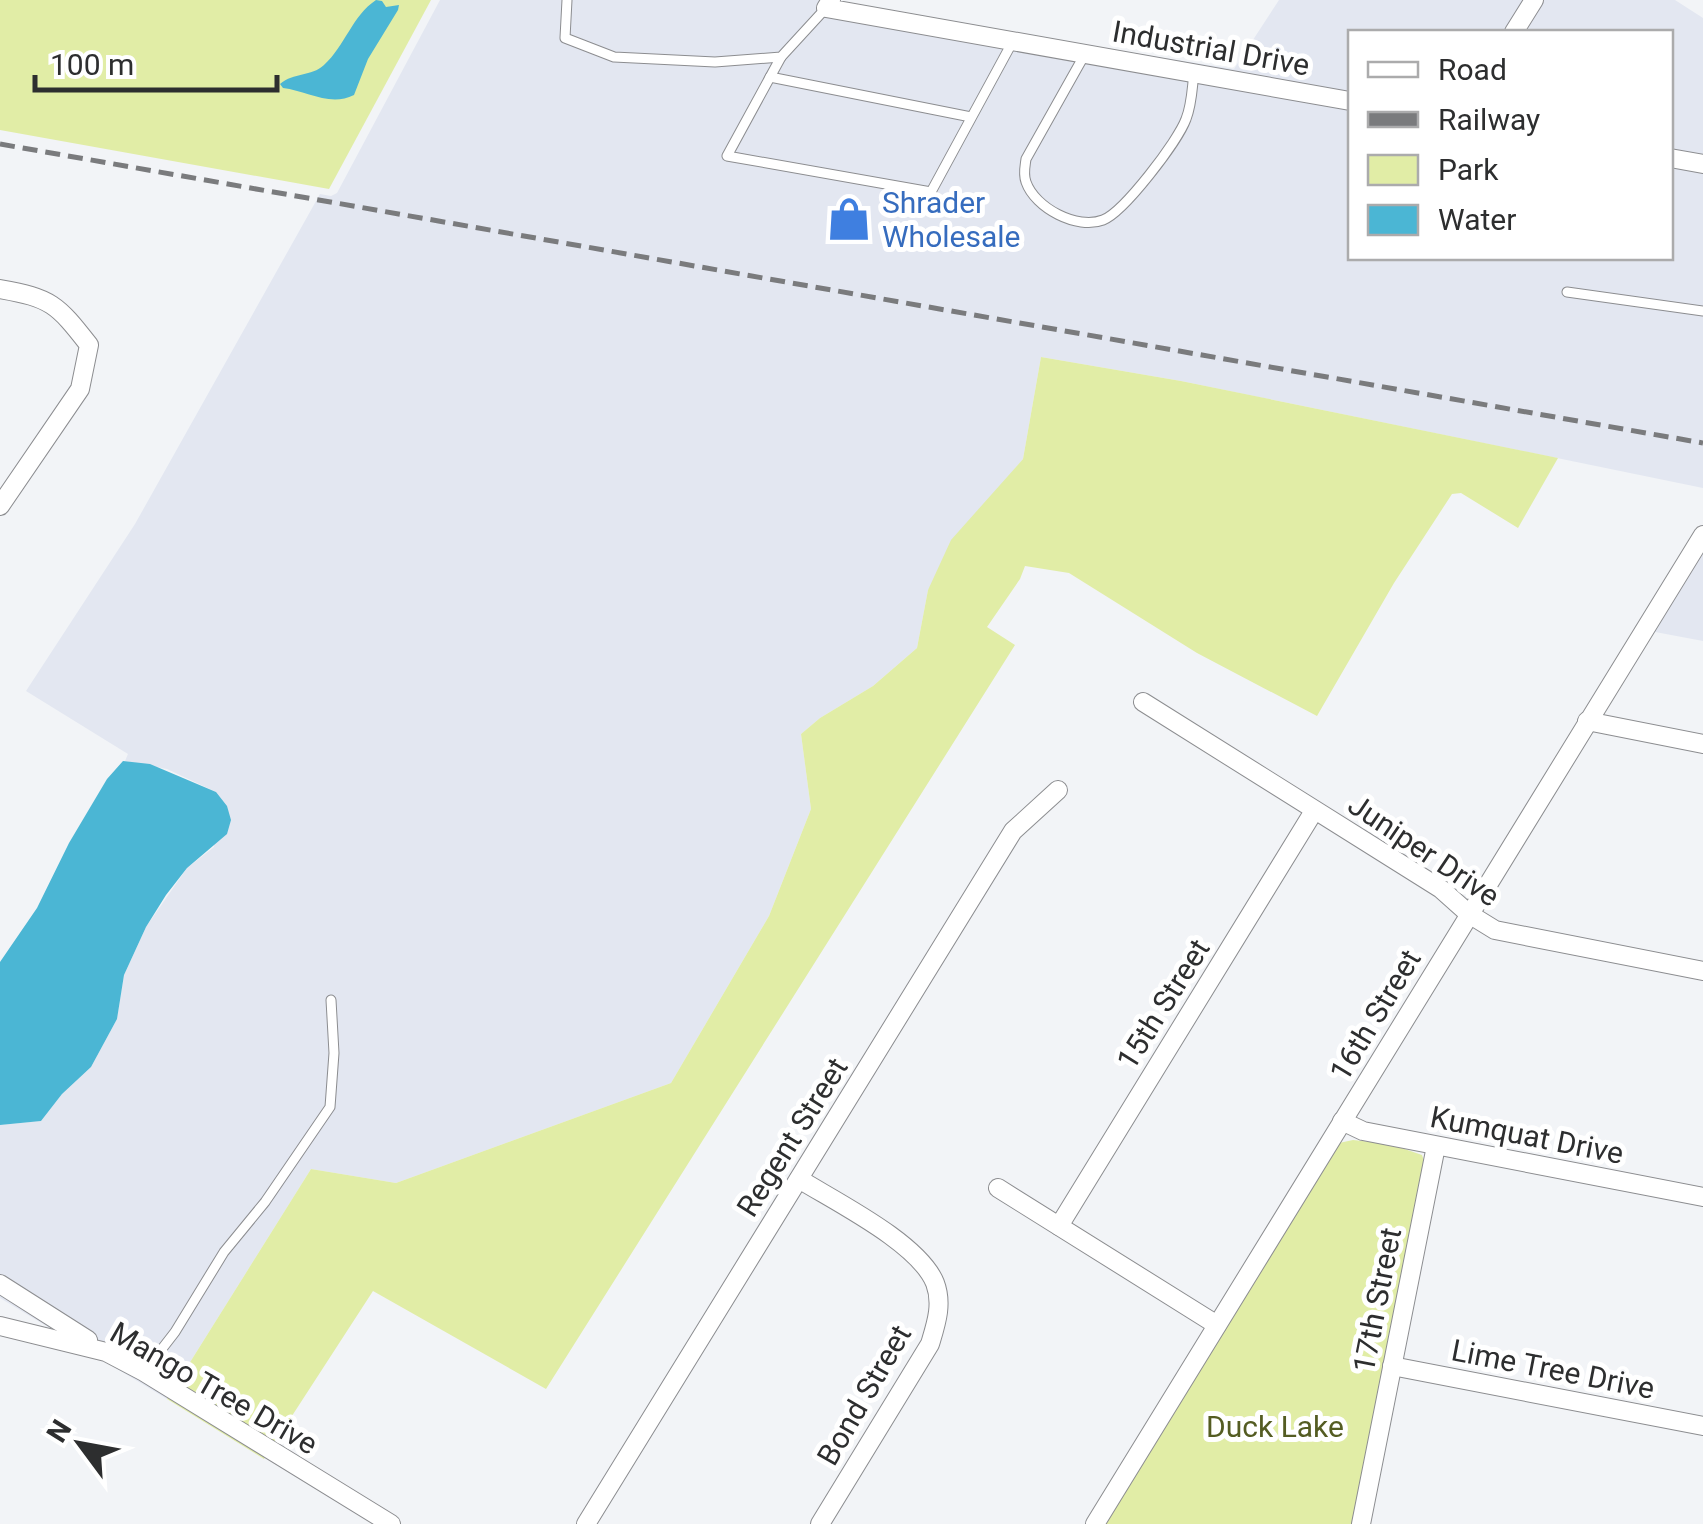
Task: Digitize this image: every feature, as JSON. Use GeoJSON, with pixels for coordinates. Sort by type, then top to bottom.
{"type":"FeatureCollection","features":[{"type":"Feature","properties":{"kind":"street"},"geometry":{"type":"LineString","coordinates":[[1515,30],[1534,0]]}},
{"type":"Feature","properties":{"kind":"street","name":"Industrial Drive"},"geometry":{"type":"LineString","coordinates":[[828,4],[1012,41],[1348,100]]}},
{"type":"Feature","properties":{"kind":"street"},"geometry":{"type":"LineString","coordinates":[[1673,159],[1703,164]]}},
{"type":"Feature","properties":{"kind":"street"},"geometry":{"type":"LineString","coordinates":[[0,289],[36,295],[61,309],[89,345],[80,389],[0,506]]}},
{"type":"Feature","properties":{"kind":"street","name":"16th Street"},"geometry":{"type":"LineString","coordinates":[[1095,1524],[1703,535]]}},
{"type":"Feature","properties":{"kind":"street","name":"Juniper Drive"},"geometry":{"type":"LineString","coordinates":[[1143,702],[1441,890],[1495,930],[1703,971]]}},
{"type":"Feature","properties":{"kind":"street"},"geometry":{"type":"LineString","coordinates":[[1586,721],[1703,744]]}},
{"type":"Feature","properties":{"kind":"street","name":"Regent Street"},"geometry":{"type":"LineString","coordinates":[[586,1524],[1013,831],[1058,790]]}},
{"type":"Feature","properties":{"kind":"street","name":"15th Street"},"geometry":{"type":"LineString","coordinates":[[1059,1226],[1314,811]]}},
{"type":"Feature","properties":{"kind":"street","name":"Kumquat Drive"},"geometry":{"type":"LineString","coordinates":[[1342,1121],[1363,1131],[1703,1197]]}},
{"type":"Feature","properties":{"kind":"street","name":"17th Street"},"geometry":{"type":"LineString","coordinates":[[1361,1524],[1436,1146]]}},
{"type":"Feature","properties":{"kind":"street","name":"Bond Street"},"geometry":{"type":"LineString","coordinates":[[799,1179],[916,1254],[935,1284],[939,1315],[930,1344],[820,1524]]}},
{"type":"Feature","properties":{"kind":"street"},"geometry":{"type":"LineString","coordinates":[[998,1188],[1217,1325]]}},
{"type":"Feature","properties":{"kind":"street"},"geometry":{"type":"LineString","coordinates":[[0,1284],[106,1352]]}},
{"type":"Feature","properties":{"kind":"street","name":"Mango Tree Drive"},"geometry":{"type":"LineString","coordinates":[[0,1326],[106,1352],[390,1524]]}},
{"type":"Feature","properties":{"kind":"street","name":"Lime Tree Drive"},"geometry":{"type":"LineString","coordinates":[[1392,1366],[1703,1426]]}},
{"type":"Feature","properties":{"kind":"lane"},"geometry":{"type":"LineString","coordinates":[[567,0],[565,38],[614,57],[715,62],[781,57]]}},
{"type":"Feature","properties":{"kind":"lane"},"geometry":{"type":"LineString","coordinates":[[828,4],[781,57],[727,156],[931,192],[1012,41]]}},
{"type":"Feature","properties":{"kind":"lane"},"geometry":{"type":"LineString","coordinates":[[1085,54],[1026,159],[1024,175],[1034,196],[1051,210],[1079,222],[1107,219],[1150,174],[1186,122],[1194,73]]}},
{"type":"Feature","properties":{"kind":"lane"},"geometry":{"type":"LineString","coordinates":[[770,77],[972,117]]}},
{"type":"Feature","properties":{"kind":"lane"},"geometry":{"type":"LineString","coordinates":[[1568,292],[1703,311]]}},
{"type":"Feature","properties":{"kind":"lane"},"geometry":{"type":"LineString","coordinates":[[144,1372],[175,1332],[224,1252],[266,1202],[330,1107],[334,1054],[331,1000]]}},
{"type":"Feature","properties":{"kind":"shaded area"},"geometry":{"type":"Polygon","coordinates":[[[440,0],[840,0],[837,6],[1234,69],[1279,0],[1675,0],[1703,18],[1703,488],[1181,381],[1041,357],[1023,459],[990,499],[928,590],[917,648],[873,686],[801,734],[811,809],[769,916],[671,1083],[396,1183],[311,1169],[167,1399],[0,1298],[0,1125],[41,1121],[91,1067],[117,1019],[124,975],[146,927],[187,868],[214,847],[216,792],[167,769],[125,761],[128,754],[26,691],[135,524],[320,194],[337,193],[440,0]]]}},
{"type":"Feature","properties":{"kind":"shaded area"},"geometry":{"type":"Polygon","coordinates":[[[1703,532],[1703,641],[1634,628],[1703,532]]]}},
{"type":"Feature","properties":{"kind":"green space"},"geometry":{"type":"Polygon","coordinates":[[[0,0],[431,0],[329,189],[0,130],[0,0]]]}},
{"type":"Feature","properties":{"kind":"green space"},"geometry":{"type":"Polygon","coordinates":[[[1041,357],[1181,381],[1558,458],[1518,528],[1461,493],[1452,494],[1394,583],[1317,716],[1197,653],[1069,573],[1025,566],[987,627],[1015,645],[546,1389],[373,1291],[264,1459],[167,1399],[311,1169],[396,1183],[671,1083],[769,916],[811,809],[801,734],[873,686],[917,648],[928,590],[951,540],[1023,459],[1041,357]]]}},
{"type":"Feature","properties":{"kind":"green space","name":"Duck Lake"},"geometry":{"type":"Polygon","coordinates":[[[1353,1140],[1390,1144],[1422,1155],[1426,1167],[1354,1524],[1103,1524],[1339,1143],[1353,1140]]]}},
{"type":"Feature","properties":{"kind":"water"},"geometry":{"type":"Polygon","coordinates":[[[376,0],[386,7],[399,5],[398,10],[368,59],[354,95],[327,99],[283,88],[280,84],[285,80],[324,65],[376,0]]]}},
{"type":"Feature","properties":{"kind":"water"},"geometry":{"type":"Polygon","coordinates":[[[123,761],[150,764],[216,792],[227,806],[231,820],[227,834],[187,868],[146,927],[124,975],[117,1019],[91,1067],[41,1121],[0,1125],[0,962],[37,908],[107,779],[123,761]]]}},
{"type":"Feature","properties":{"kind":"railway"},"geometry":{"type":"LineString","coordinates":[[0,144],[1703,443]]}},
{"type":"Feature","properties":{"kind":"place","name":"Shrader Wholesale"},"geometry":{"type":"Point","coordinates":[849,219]}}]}
